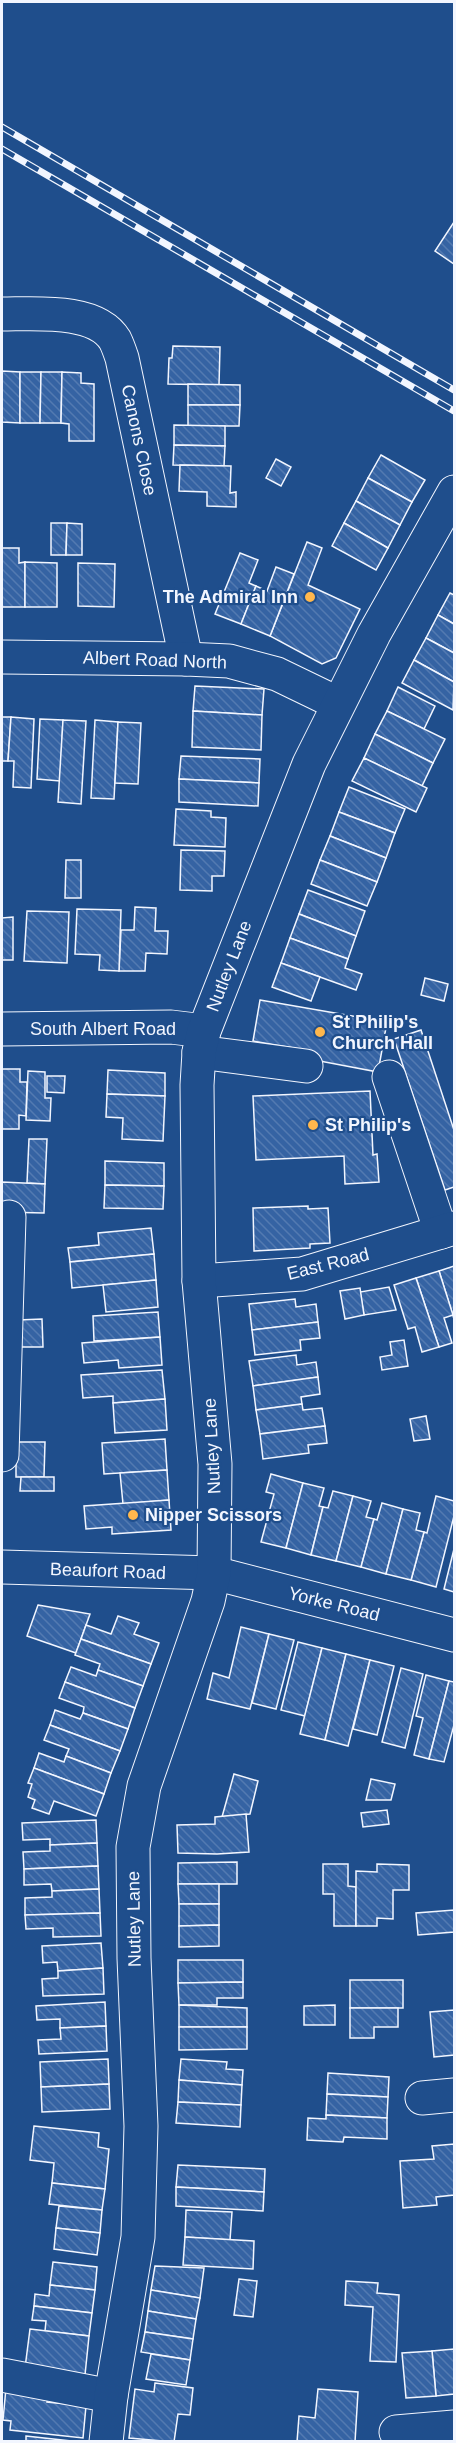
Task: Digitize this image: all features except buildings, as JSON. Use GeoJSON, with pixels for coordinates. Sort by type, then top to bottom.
{"type":"FeatureCollection","features":[{"type":"Feature","properties":{"kind":"street","name":"Canons Close"},"geometry":{"type":"LineString","coordinates":[[2,314],[68,315],[87,320],[103,328],[115,339],[122,358],[186,659]]}},
{"type":"Feature","properties":{"kind":"street","name":"Nutley Lane"},"geometry":{"type":"LineString","coordinates":[[106,2442],[111,2396],[138,2237],[141,2126],[134,1958],[133,1847],[144,1786],[211,1585],[215,1464],[199,1281],[197,1085],[202,1042],[309,764],[337,703],[454,492]]}},
{"type":"Feature","properties":{"kind":"street","name":"Albert Road North"},"geometry":{"type":"LineString","coordinates":[[2,657],[229,661],[277,674],[337,703]]}},
{"type":"Feature","properties":{"kind":"street","name":"South Albert Road"},"geometry":{"type":"LineString","coordinates":[[2,1029],[171,1027],[202,1042],[306,1066]]}},
{"type":"Feature","properties":{"kind":"street"},"geometry":{"type":"LineString","coordinates":[[389,1077],[448,1230]]}},
{"type":"Feature","properties":{"kind":"street"},"geometry":{"type":"LineString","coordinates":[[2,1455],[2,1384],[9,1217]]}},
{"type":"Feature","properties":{"kind":"street","name":"East Road"},"geometry":{"type":"LineString","coordinates":[[199,1281],[302,1274],[448,1230]]}},
{"type":"Feature","properties":{"kind":"street","name":"Beaufort Road"},"geometry":{"type":"LineString","coordinates":[[2,1567],[211,1585]]}},
{"type":"Feature","properties":{"kind":"street","name":"Yorke Road"},"geometry":{"type":"LineString","coordinates":[[211,1585],[454,1635]]}},
{"type":"Feature","properties":{"kind":"street"},"geometry":{"type":"LineString","coordinates":[[422,2098],[454,2095]]}},
{"type":"Feature","properties":{"kind":"street"},"geometry":{"type":"LineString","coordinates":[[2,2375],[111,2396]]}},
{"type":"Feature","properties":{"kind":"street"},"geometry":{"type":"LineString","coordinates":[[396,2432],[454,2427]]}},
{"type":"Feature","properties":{"kind":"railway"},"geometry":{"type":"LineString","coordinates":[[2,127],[454,390]]}},
{"type":"Feature","properties":{"kind":"railway"},"geometry":{"type":"LineString","coordinates":[[2,149],[454,411]]}},
{"type":"Feature","properties":{"kind":"place","name":"The Admiral Inn"},"geometry":{"type":"Point","coordinates":[310,597]}},
{"type":"Feature","properties":{"kind":"place","name":"St Philip's Church Hall"},"geometry":{"type":"Point","coordinates":[320,1032]}},
{"type":"Feature","properties":{"kind":"place","name":"St Philip's"},"geometry":{"type":"Point","coordinates":[313,1125]}},
{"type":"Feature","properties":{"kind":"place","name":"Nipper Scissors"},"geometry":{"type":"Point","coordinates":[133,1515]}}]}
